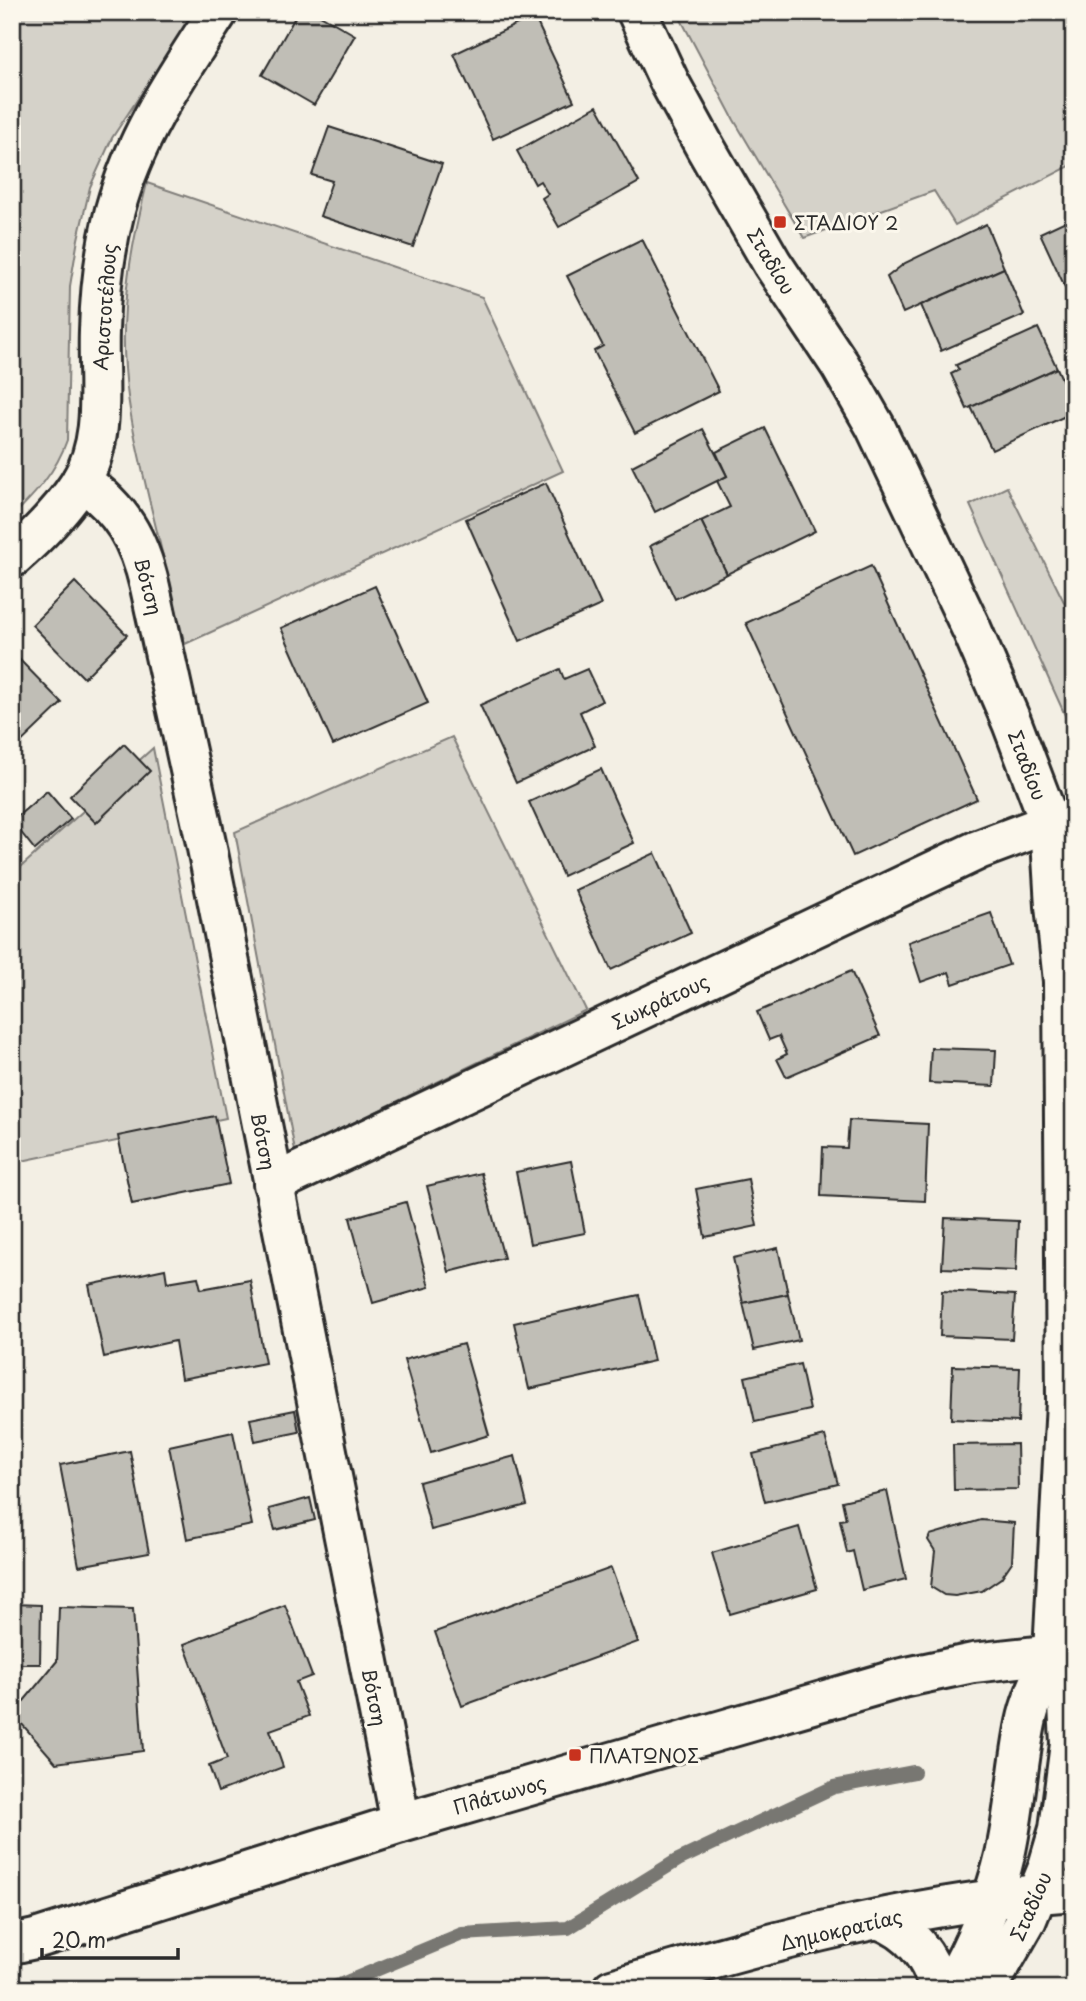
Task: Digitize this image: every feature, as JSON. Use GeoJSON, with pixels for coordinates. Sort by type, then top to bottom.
{"type":"FeatureCollection","features":[{"type":"Feature","properties":{"kind":"street","name":"Αριστοτέλους"},"geometry":{"type":"LineString","coordinates":[[12,558],[58,511],[81,481],[93,450],[98,427],[102,289],[108,240],[116,210],[147,127],[218,12]]}},
{"type":"Feature","properties":{"kind":"street","name":"Σταδίου"},"geometry":{"type":"LineString","coordinates":[[637,12],[670,83],[712,159],[772,263],[840,365],[875,426],[972,629],[1050,823],[1063,981],[1066,1402],[1063,1653],[1070,1744],[1059,1829],[1056,1893],[1007,1956],[987,1989]]}},
{"type":"Feature","properties":{"kind":"street","name":"Βότση"},"geometry":{"type":"LineString","coordinates":[[81,481],[119,513],[146,569],[204,830],[272,1184],[401,1823]]}},
{"type":"Feature","properties":{"kind":"street","name":"Σωκράτους"},"geometry":{"type":"LineString","coordinates":[[272,1184],[978,850],[1050,823]]}},
{"type":"Feature","properties":{"kind":"street","name":"Σταδίου"},"geometry":{"type":"LineString","coordinates":[[950,1989],[978,1935],[992,1899],[1008,1843],[1029,1710],[1063,1653]]}},
{"type":"Feature","properties":{"kind":"street","name":"Πλάτωνος"},"geometry":{"type":"LineString","coordinates":[[12,1944],[227,1880],[401,1823],[901,1678],[973,1663],[1063,1653]]}},
{"type":"Feature","properties":{"kind":"street","name":"Δημοκρατίας"},"geometry":{"type":"LineString","coordinates":[[612,1989],[743,1951],[878,1919],[992,1899],[1056,1893]]}},
{"type":"Feature","properties":{"kind":"street"},"geometry":{"type":"LineString","coordinates":[[878,1919],[897,1927],[914,1940],[931,1965],[940,1989]]}},
{"type":"Feature","properties":{"kind":"shaded area"},"geometry":{"type":"Polygon","coordinates":[[[12,12],[195,12],[112,138],[90,187],[70,286],[67,440],[51,472],[12,517],[12,12]]]}},
{"type":"Feature","properties":{"kind":"shaded area"},"geometry":{"type":"Polygon","coordinates":[[[677,12],[1074,12],[1074,164],[955,225],[934,191],[804,238],[734,120],[677,12]]]}},
{"type":"Feature","properties":{"kind":"shaded area"},"geometry":{"type":"Polygon","coordinates":[[[147,183],[482,297],[563,471],[185,644],[138,450],[125,368],[124,321],[128,275],[147,183]]]}},
{"type":"Feature","properties":{"kind":"shaded area"},"geometry":{"type":"Polygon","coordinates":[[[1007,487],[1074,622],[1074,735],[970,505],[1007,487]]]}},
{"type":"Feature","properties":{"kind":"shaded area"},"geometry":{"type":"Polygon","coordinates":[[[452,737],[586,1010],[295,1151],[235,832],[452,737]]]}},
{"type":"Feature","properties":{"kind":"shaded area"},"geometry":{"type":"Polygon","coordinates":[[[153,748],[226,1118],[12,1163],[12,875],[153,748]]]}},
{"type":"Feature","properties":{"kind":"building"},"geometry":{"type":"Polygon","coordinates":[[[298,12],[315,12],[355,35],[314,105],[262,75],[298,12]]]}},
{"type":"Feature","properties":{"kind":"building"},"geometry":{"type":"Polygon","coordinates":[[[534,16],[574,101],[493,139],[454,54],[534,16]]]}},
{"type":"Feature","properties":{"kind":"building"},"geometry":{"type":"Polygon","coordinates":[[[597,106],[639,182],[559,227],[542,198],[548,194],[540,181],[535,184],[517,151],[597,106]]]}},
{"type":"Feature","properties":{"kind":"building"},"geometry":{"type":"Polygon","coordinates":[[[329,127],[442,164],[413,247],[320,216],[332,181],[312,175],[329,127]]]}},
{"type":"Feature","properties":{"kind":"building"},"geometry":{"type":"Polygon","coordinates":[[[1074,217],[1074,280],[1064,285],[1040,233],[1074,217]]]}},
{"type":"Feature","properties":{"kind":"building"},"geometry":{"type":"Polygon","coordinates":[[[986,224],[1004,268],[903,313],[887,277],[905,263],[986,224]]]}},
{"type":"Feature","properties":{"kind":"building"},"geometry":{"type":"Polygon","coordinates":[[[642,239],[719,391],[635,433],[594,351],[603,346],[567,276],[642,239]]]}},
{"type":"Feature","properties":{"kind":"building"},"geometry":{"type":"Polygon","coordinates":[[[1004,268],[1024,315],[941,351],[921,305],[1004,268]]]}},
{"type":"Feature","properties":{"kind":"building"},"geometry":{"type":"Polygon","coordinates":[[[1074,280],[1074,305],[1064,285],[1074,280]]]}},
{"type":"Feature","properties":{"kind":"building"},"geometry":{"type":"Polygon","coordinates":[[[1038,328],[1057,368],[967,409],[951,374],[959,370],[956,365],[1038,328]]]}},
{"type":"Feature","properties":{"kind":"building"},"geometry":{"type":"Polygon","coordinates":[[[1057,368],[1074,406],[1074,412],[992,450],[971,407],[1057,368]]]}},
{"type":"Feature","properties":{"kind":"building"},"geometry":{"type":"Polygon","coordinates":[[[765,428],[815,531],[727,574],[701,521],[730,507],[717,481],[727,476],[716,452],[765,428]]]}},
{"type":"Feature","properties":{"kind":"building"},"geometry":{"type":"Polygon","coordinates":[[[703,429],[727,476],[655,512],[632,466],[703,429]]]}},
{"type":"Feature","properties":{"kind":"building"},"geometry":{"type":"Polygon","coordinates":[[[546,483],[601,605],[520,641],[466,519],[546,483]]]}},
{"type":"Feature","properties":{"kind":"building"},"geometry":{"type":"Polygon","coordinates":[[[701,521],[727,574],[675,599],[650,546],[701,521]]]}},
{"type":"Feature","properties":{"kind":"building"},"geometry":{"type":"Polygon","coordinates":[[[871,566],[977,799],[853,856],[746,623],[871,566]]]}},
{"type":"Feature","properties":{"kind":"building"},"geometry":{"type":"Polygon","coordinates":[[[75,582],[127,635],[84,678],[32,625],[75,582]]]}},
{"type":"Feature","properties":{"kind":"building"},"geometry":{"type":"Polygon","coordinates":[[[375,586],[428,703],[333,745],[281,628],[375,586]]]}},
{"type":"Feature","properties":{"kind":"building"},"geometry":{"type":"Polygon","coordinates":[[[12,652],[62,703],[12,751],[12,652]]]}},
{"type":"Feature","properties":{"kind":"building"},"geometry":{"type":"Polygon","coordinates":[[[560,669],[564,679],[587,669],[602,701],[580,712],[595,746],[516,783],[480,705],[560,669]]]}},
{"type":"Feature","properties":{"kind":"building"},"geometry":{"type":"Polygon","coordinates":[[[124,744],[150,771],[96,823],[70,796],[124,744]]]}},
{"type":"Feature","properties":{"kind":"building"},"geometry":{"type":"Polygon","coordinates":[[[601,769],[634,843],[563,876],[529,802],[601,769]]]}},
{"type":"Feature","properties":{"kind":"building"},"geometry":{"type":"Polygon","coordinates":[[[47,791],[71,819],[35,850],[12,821],[47,791]]]}},
{"type":"Feature","properties":{"kind":"building"},"geometry":{"type":"Polygon","coordinates":[[[655,853],[691,933],[611,970],[575,890],[655,853]]]}},
{"type":"Feature","properties":{"kind":"building"},"geometry":{"type":"Polygon","coordinates":[[[991,913],[1009,965],[953,984],[949,972],[921,982],[908,942],[991,913]]]}},
{"type":"Feature","properties":{"kind":"building"},"geometry":{"type":"Polygon","coordinates":[[[851,971],[880,1036],[786,1077],[777,1059],[787,1054],[779,1036],[769,1040],[757,1012],[851,971]]]}},
{"type":"Feature","properties":{"kind":"building"},"geometry":{"type":"Polygon","coordinates":[[[931,1048],[996,1050],[994,1086],[929,1083],[931,1048]]]}},
{"type":"Feature","properties":{"kind":"building"},"geometry":{"type":"Polygon","coordinates":[[[215,1116],[229,1184],[132,1204],[118,1136],[215,1116]]]}},
{"type":"Feature","properties":{"kind":"building"},"geometry":{"type":"Polygon","coordinates":[[[849,1120],[928,1124],[925,1201],[821,1196],[823,1147],[847,1148],[849,1120]]]}},
{"type":"Feature","properties":{"kind":"building"},"geometry":{"type":"Polygon","coordinates":[[[571,1161],[585,1233],[530,1244],[516,1172],[571,1161]]]}},
{"type":"Feature","properties":{"kind":"building"},"geometry":{"type":"Polygon","coordinates":[[[481,1173],[504,1258],[449,1272],[427,1186],[481,1173]]]}},
{"type":"Feature","properties":{"kind":"building"},"geometry":{"type":"Polygon","coordinates":[[[748,1179],[757,1226],[705,1237],[696,1189],[748,1179]]]}},
{"type":"Feature","properties":{"kind":"building"},"geometry":{"type":"Polygon","coordinates":[[[406,1202],[429,1287],[373,1303],[350,1218],[406,1202]]]}},
{"type":"Feature","properties":{"kind":"building"},"geometry":{"type":"Polygon","coordinates":[[[945,1218],[1018,1221],[1016,1271],[942,1268],[945,1218]]]}},
{"type":"Feature","properties":{"kind":"building"},"geometry":{"type":"Polygon","coordinates":[[[778,1248],[788,1294],[743,1303],[733,1258],[778,1248]]]}},
{"type":"Feature","properties":{"kind":"building"},"geometry":{"type":"Polygon","coordinates":[[[165,1269],[167,1282],[198,1277],[201,1289],[250,1280],[265,1363],[181,1379],[175,1341],[104,1357],[89,1285],[165,1269]]]}},
{"type":"Feature","properties":{"kind":"building"},"geometry":{"type":"Polygon","coordinates":[[[942,1291],[1015,1295],[1012,1339],[940,1336],[942,1291]]]}},
{"type":"Feature","properties":{"kind":"building"},"geometry":{"type":"Polygon","coordinates":[[[788,1294],[799,1340],[754,1350],[743,1303],[788,1294]]]}},
{"type":"Feature","properties":{"kind":"building"},"geometry":{"type":"Polygon","coordinates":[[[639,1295],[654,1361],[529,1389],[514,1323],[639,1295]]]}},
{"type":"Feature","properties":{"kind":"building"},"geometry":{"type":"Polygon","coordinates":[[[463,1344],[489,1435],[431,1453],[404,1360],[463,1344]]]}},
{"type":"Feature","properties":{"kind":"building"},"geometry":{"type":"Polygon","coordinates":[[[800,1364],[810,1410],[755,1422],[745,1377],[800,1364]]]}},
{"type":"Feature","properties":{"kind":"building"},"geometry":{"type":"Polygon","coordinates":[[[953,1366],[1020,1368],[1018,1422],[951,1419],[953,1366]]]}},
{"type":"Feature","properties":{"kind":"building"},"geometry":{"type":"Polygon","coordinates":[[[295,1410],[299,1432],[255,1441],[250,1419],[295,1410]]]}},
{"type":"Feature","properties":{"kind":"building"},"geometry":{"type":"Polygon","coordinates":[[[233,1432],[252,1525],[187,1539],[169,1446],[233,1432]]]}},
{"type":"Feature","properties":{"kind":"building"},"geometry":{"type":"Polygon","coordinates":[[[825,1436],[838,1484],[765,1502],[753,1454],[825,1436]]]}},
{"type":"Feature","properties":{"kind":"building"},"geometry":{"type":"Polygon","coordinates":[[[1017,1444],[1018,1489],[954,1490],[953,1445],[1017,1444]]]}},
{"type":"Feature","properties":{"kind":"building"},"geometry":{"type":"Polygon","coordinates":[[[130,1451],[149,1553],[79,1566],[60,1465],[130,1451]]]}},
{"type":"Feature","properties":{"kind":"building"},"geometry":{"type":"Polygon","coordinates":[[[515,1456],[527,1505],[431,1530],[419,1482],[515,1456]]]}},
{"type":"Feature","properties":{"kind":"building"},"geometry":{"type":"Polygon","coordinates":[[[887,1491],[906,1579],[862,1590],[853,1551],[847,1553],[840,1520],[846,1519],[842,1501],[887,1491]]]}},
{"type":"Feature","properties":{"kind":"building"},"geometry":{"type":"Polygon","coordinates":[[[310,1498],[315,1520],[275,1530],[269,1509],[310,1498]]]}},
{"type":"Feature","properties":{"kind":"building"},"geometry":{"type":"Polygon","coordinates":[[[981,1520],[1014,1523],[1012,1562],[1001,1578],[982,1591],[955,1596],[944,1595],[931,1587],[935,1551],[928,1540],[930,1535],[981,1520]]]}},
{"type":"Feature","properties":{"kind":"building"},"geometry":{"type":"Polygon","coordinates":[[[799,1527],[817,1589],[730,1614],[712,1553],[799,1527]]]}},
{"type":"Feature","properties":{"kind":"building"},"geometry":{"type":"Polygon","coordinates":[[[611,1568],[638,1642],[462,1706],[435,1632],[611,1568]]]}},
{"type":"Feature","properties":{"kind":"building"},"geometry":{"type":"Polygon","coordinates":[[[12,1604],[41,1605],[40,1664],[12,1664],[12,1604]]]}},
{"type":"Feature","properties":{"kind":"building"},"geometry":{"type":"Polygon","coordinates":[[[285,1605],[312,1676],[296,1682],[309,1716],[270,1730],[283,1767],[218,1792],[209,1766],[227,1759],[184,1644],[285,1605]]]}},
{"type":"Feature","properties":{"kind":"building"},"geometry":{"type":"Polygon","coordinates":[[[59,1607],[133,1609],[143,1751],[56,1763],[13,1714],[57,1661],[59,1607]]]}},
{"type":"Feature","properties":{"kind":"waterway"},"geometry":{"type":"LineString","coordinates":[[330,1989],[462,1934],[568,1928],[678,1860],[834,1787],[914,1772]]}},
{"type":"Feature","properties":{"kind":"place","name":"ΣΤΑΔΙΟΥ 2"},"geometry":{"type":"Point","coordinates":[780,222]}},
{"type":"Feature","properties":{"kind":"place","name":"ΠΛΑΤΩΝΟΣ"},"geometry":{"type":"Point","coordinates":[575,1755]}}]}
